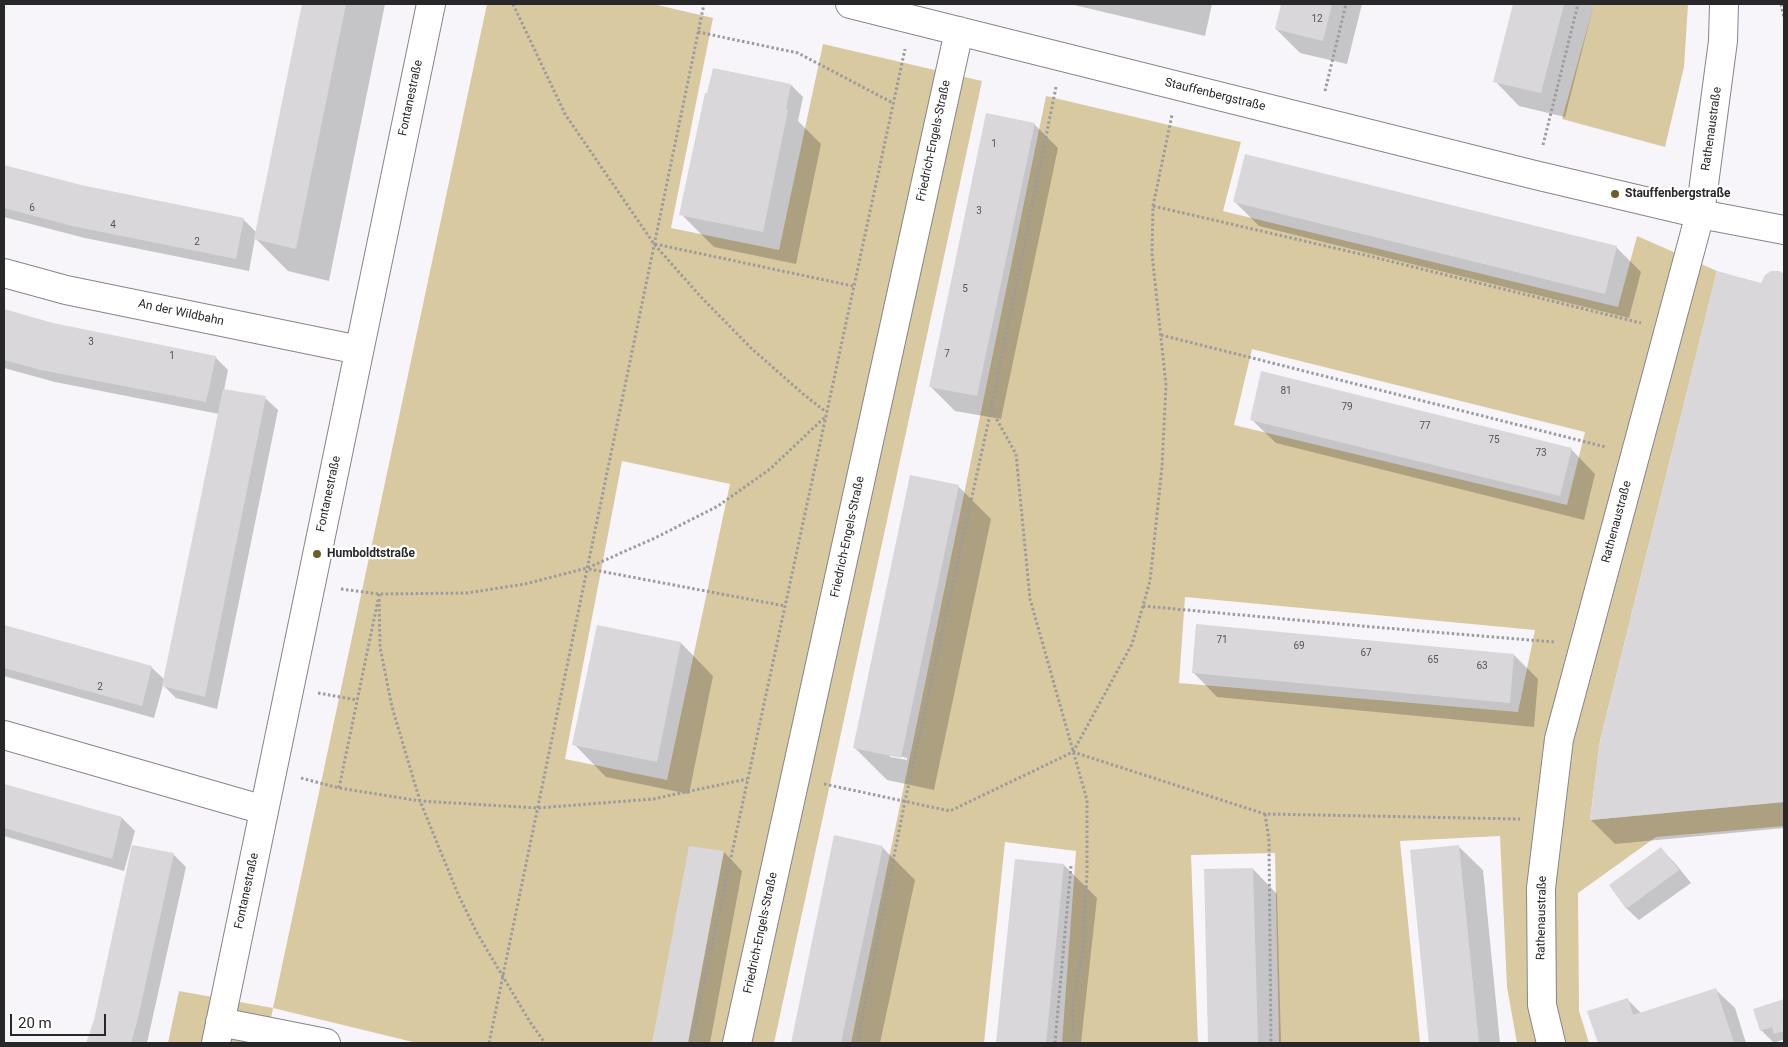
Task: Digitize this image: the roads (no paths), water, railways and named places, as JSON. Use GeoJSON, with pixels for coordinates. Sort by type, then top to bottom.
{"type":"FeatureCollection","features":[{"type":"Feature","properties":{"kind":"street","name":"Fontanestraße"},"geometry":{"type":"LineString","coordinates":[[218,1032],[431,4]]}},
{"type":"Feature","properties":{"kind":"street","name":"Stauffenbergstraße"},"geometry":{"type":"LineString","coordinates":[[850,4],[1535,175],[1700,214],[1784,230]]}},
{"type":"Feature","properties":{"kind":"street","name":"Rathenaustraße"},"geometry":{"type":"LineString","coordinates":[[1551,1043],[1542,1005],[1541,888],[1559,739],[1700,214],[1723,41],[1724,4]]}},
{"type":"Feature","properties":{"kind":"street","name":"Friedrich-Engels-Straße"},"geometry":{"type":"LineString","coordinates":[[736,1043],[959,31]]}},
{"type":"Feature","properties":{"kind":"street","name":"An der Wildbahn"},"geometry":{"type":"LineString","coordinates":[[4,273],[66,290],[359,350]]}},
{"type":"Feature","properties":{"kind":"street"},"geometry":{"type":"LineString","coordinates":[[4,735],[264,810]]}},
{"type":"Feature","properties":{"kind":"street"},"geometry":{"type":"LineString","coordinates":[[218,1032],[326,1043]]}},
{"type":"Feature","properties":{"kind":"place","name":"Stauffenbergstraße"},"geometry":{"type":"Point","coordinates":[1615,194]}},
{"type":"Feature","properties":{"kind":"place","name":"Humboldtstraße"},"geometry":{"type":"Point","coordinates":[317,554]}}]}
